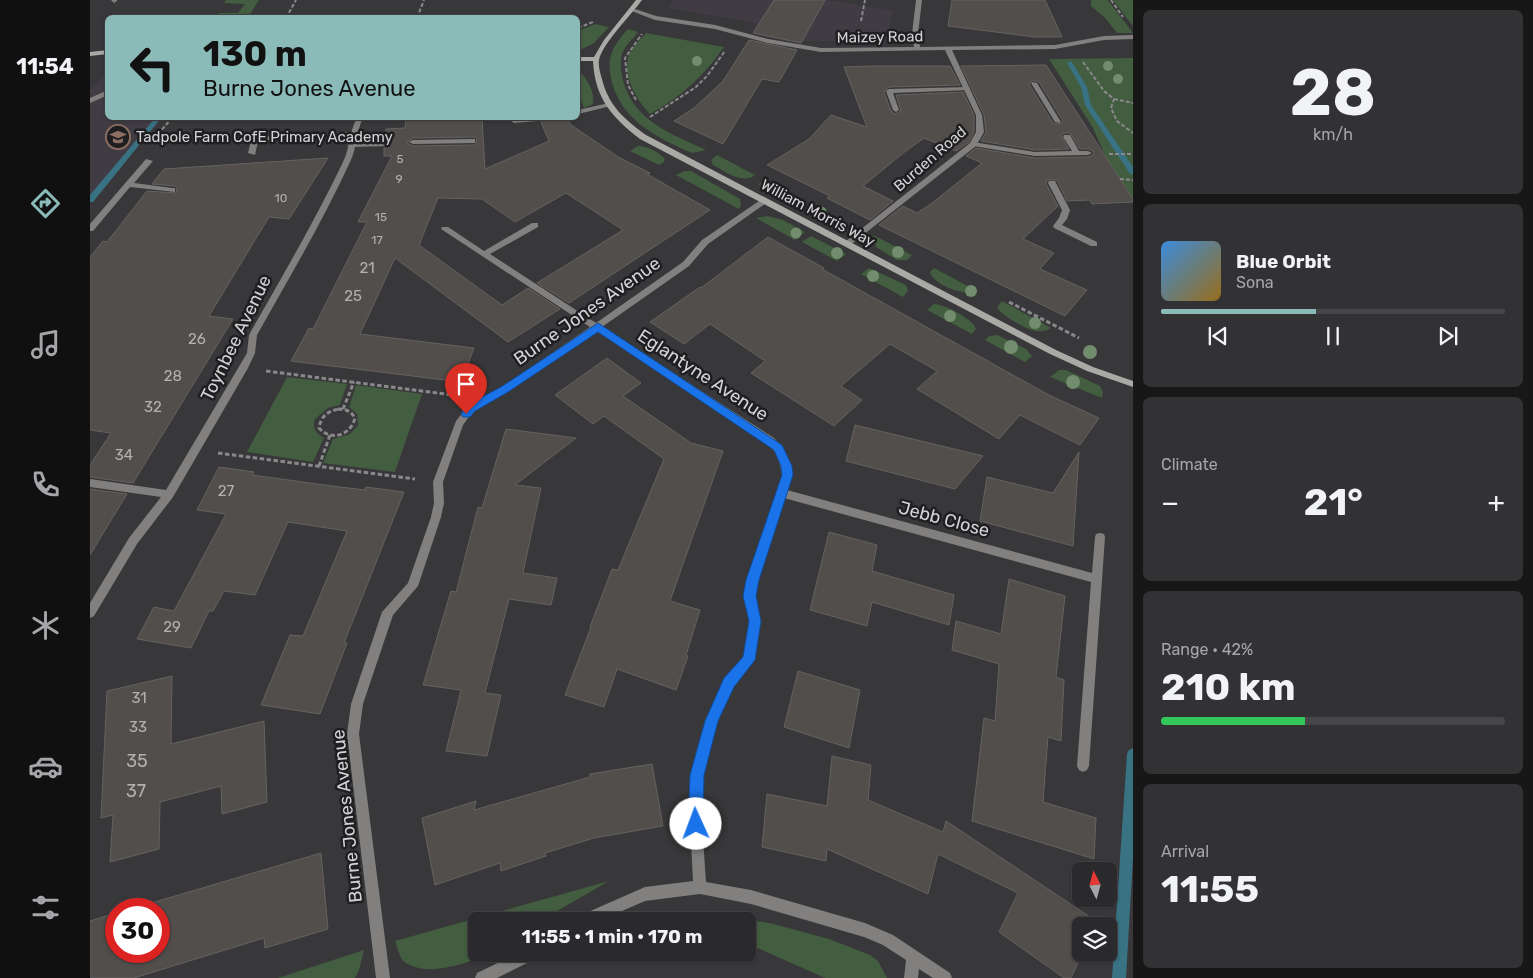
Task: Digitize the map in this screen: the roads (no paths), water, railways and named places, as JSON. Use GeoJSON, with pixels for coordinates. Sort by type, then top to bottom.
{"type":"FeatureCollection","features":[{"type":"Feature","properties":{"kind":"street"},"geometry":{"type":"LineString","coordinates":[[580,59],[596,59],[606,41],[639,0]]}},
{"type":"Feature","properties":{"kind":"street"},"geometry":{"type":"LineString","coordinates":[[917,49],[915,34],[919,0]]}},
{"type":"Feature","properties":{"kind":"street","name":"Maizey Road"},"geometry":{"type":"LineString","coordinates":[[632,10],[656,18],[738,32],[768,41],[820,50],[1055,47],[1104,38],[1133,37]]}},
{"type":"Feature","properties":{"kind":"street","name":"Burden Road"},"geometry":{"type":"LineString","coordinates":[[849,243],[973,144],[980,132],[979,115],[948,49]]}},
{"type":"Feature","properties":{"kind":"street"},"geometry":{"type":"LineString","coordinates":[[90,54],[105,52]]}},
{"type":"Feature","properties":{"kind":"street","name":"William Morris Way"},"geometry":{"type":"LineString","coordinates":[[596,59],[601,90],[609,106],[622,121],[644,137],[849,243],[1053,352],[1090,370],[1133,384]]}},
{"type":"Feature","properties":{"kind":"street"},"geometry":{"type":"LineString","coordinates":[[1034,83],[1058,122]]}},
{"type":"Feature","properties":{"kind":"street"},"geometry":{"type":"LineString","coordinates":[[896,110],[889,91],[968,90]]}},
{"type":"Feature","properties":{"kind":"street"},"geometry":{"type":"LineString","coordinates":[[90,101],[105,94]]}},
{"type":"Feature","properties":{"kind":"street"},"geometry":{"type":"LineString","coordinates":[[580,112],[609,106]]}},
{"type":"Feature","properties":{"kind":"street","name":"Toynbee Avenue"},"geometry":{"type":"LineString","coordinates":[[90,613],[133,541],[170,494],[243,368],[251,353],[253,335],[318,218],[348,159],[353,134],[359,120]]}},
{"type":"Feature","properties":{"kind":"street"},"geometry":{"type":"LineString","coordinates":[[514,121],[526,120]]}},
{"type":"Feature","properties":{"kind":"street"},"geometry":{"type":"LineString","coordinates":[[333,135],[353,134]]}},
{"type":"Feature","properties":{"kind":"street"},"geometry":{"type":"LineString","coordinates":[[252,152],[255,139],[309,136]]}},
{"type":"Feature","properties":{"kind":"street"},"geometry":{"type":"LineString","coordinates":[[1067,137],[1077,153]]}},
{"type":"Feature","properties":{"kind":"street"},"geometry":{"type":"LineString","coordinates":[[412,142],[472,141]]}},
{"type":"Feature","properties":{"kind":"street"},"geometry":{"type":"LineString","coordinates":[[351,145],[385,144]]}},
{"type":"Feature","properties":{"kind":"street"},"geometry":{"type":"LineString","coordinates":[[973,144],[1037,158],[1088,153]]}},
{"type":"Feature","properties":{"kind":"street"},"geometry":{"type":"LineString","coordinates":[[90,229],[149,160]]}},
{"type":"Feature","properties":{"kind":"street"},"geometry":{"type":"LineString","coordinates":[[1052,183],[1066,210],[1063,219],[1057,226],[1094,244]]}},
{"type":"Feature","properties":{"kind":"street"},"geometry":{"type":"LineString","coordinates":[[128,185],[172,190]]}},
{"type":"Feature","properties":{"kind":"street","name":"Burne Jones Avenue"},"geometry":{"type":"LineString","coordinates":[[383,978],[353,734],[357,704],[388,612],[413,586],[439,503],[438,482],[459,424],[471,408],[504,390],[598,327],[686,264],[706,242],[765,201]]}},
{"type":"Feature","properties":{"kind":"street"},"geometry":{"type":"LineString","coordinates":[[484,254],[535,225]]}},
{"type":"Feature","properties":{"kind":"street","name":"Eglantyne Avenue"},"geometry":{"type":"LineString","coordinates":[[445,229],[598,327],[778,448],[786,466],[787,475],[782,493],[752,580],[749,596],[755,621],[748,660],[729,683],[719,703],[702,752],[697,775],[695,807],[700,887]]}},
{"type":"Feature","properties":{"kind":"street"},"geometry":{"type":"LineString","coordinates":[[90,483],[170,494]]}},
{"type":"Feature","properties":{"kind":"street","name":"Jebb Close"},"geometry":{"type":"LineString","coordinates":[[782,493],[1097,579]]}},
{"type":"Feature","properties":{"kind":"street"},"geometry":{"type":"LineString","coordinates":[[1083,766],[1100,537]]}},
{"type":"Feature","properties":{"kind":"street"},"geometry":{"type":"LineString","coordinates":[[604,912],[645,894],[700,887],[751,897],[865,930],[888,940],[945,978]]}},
{"type":"Feature","properties":{"kind":"street"},"geometry":{"type":"LineString","coordinates":[[910,978],[914,956]]}},
{"type":"Feature","properties":{"kind":"street"},"geometry":{"type":"LineString","coordinates":[[482,978],[514,962]]}},
{"type":"Feature","properties":{"kind":"waterway"},"geometry":{"type":"LineString","coordinates":[[1070,63],[1084,87],[1088,105],[1133,172]]}},
{"type":"Feature","properties":{"kind":"waterway"},"geometry":{"type":"LineString","coordinates":[[90,200],[156,120]]}},
{"type":"Feature","properties":{"kind":"waterway"},"geometry":{"type":"LineString","coordinates":[[1119,978],[1133,754]]}},
{"type":"Feature","properties":{"kind":"place","name":"Tadpole Farm CofE Primary Academy"},"geometry":{"type":"Point","coordinates":[118,137]}}]}
